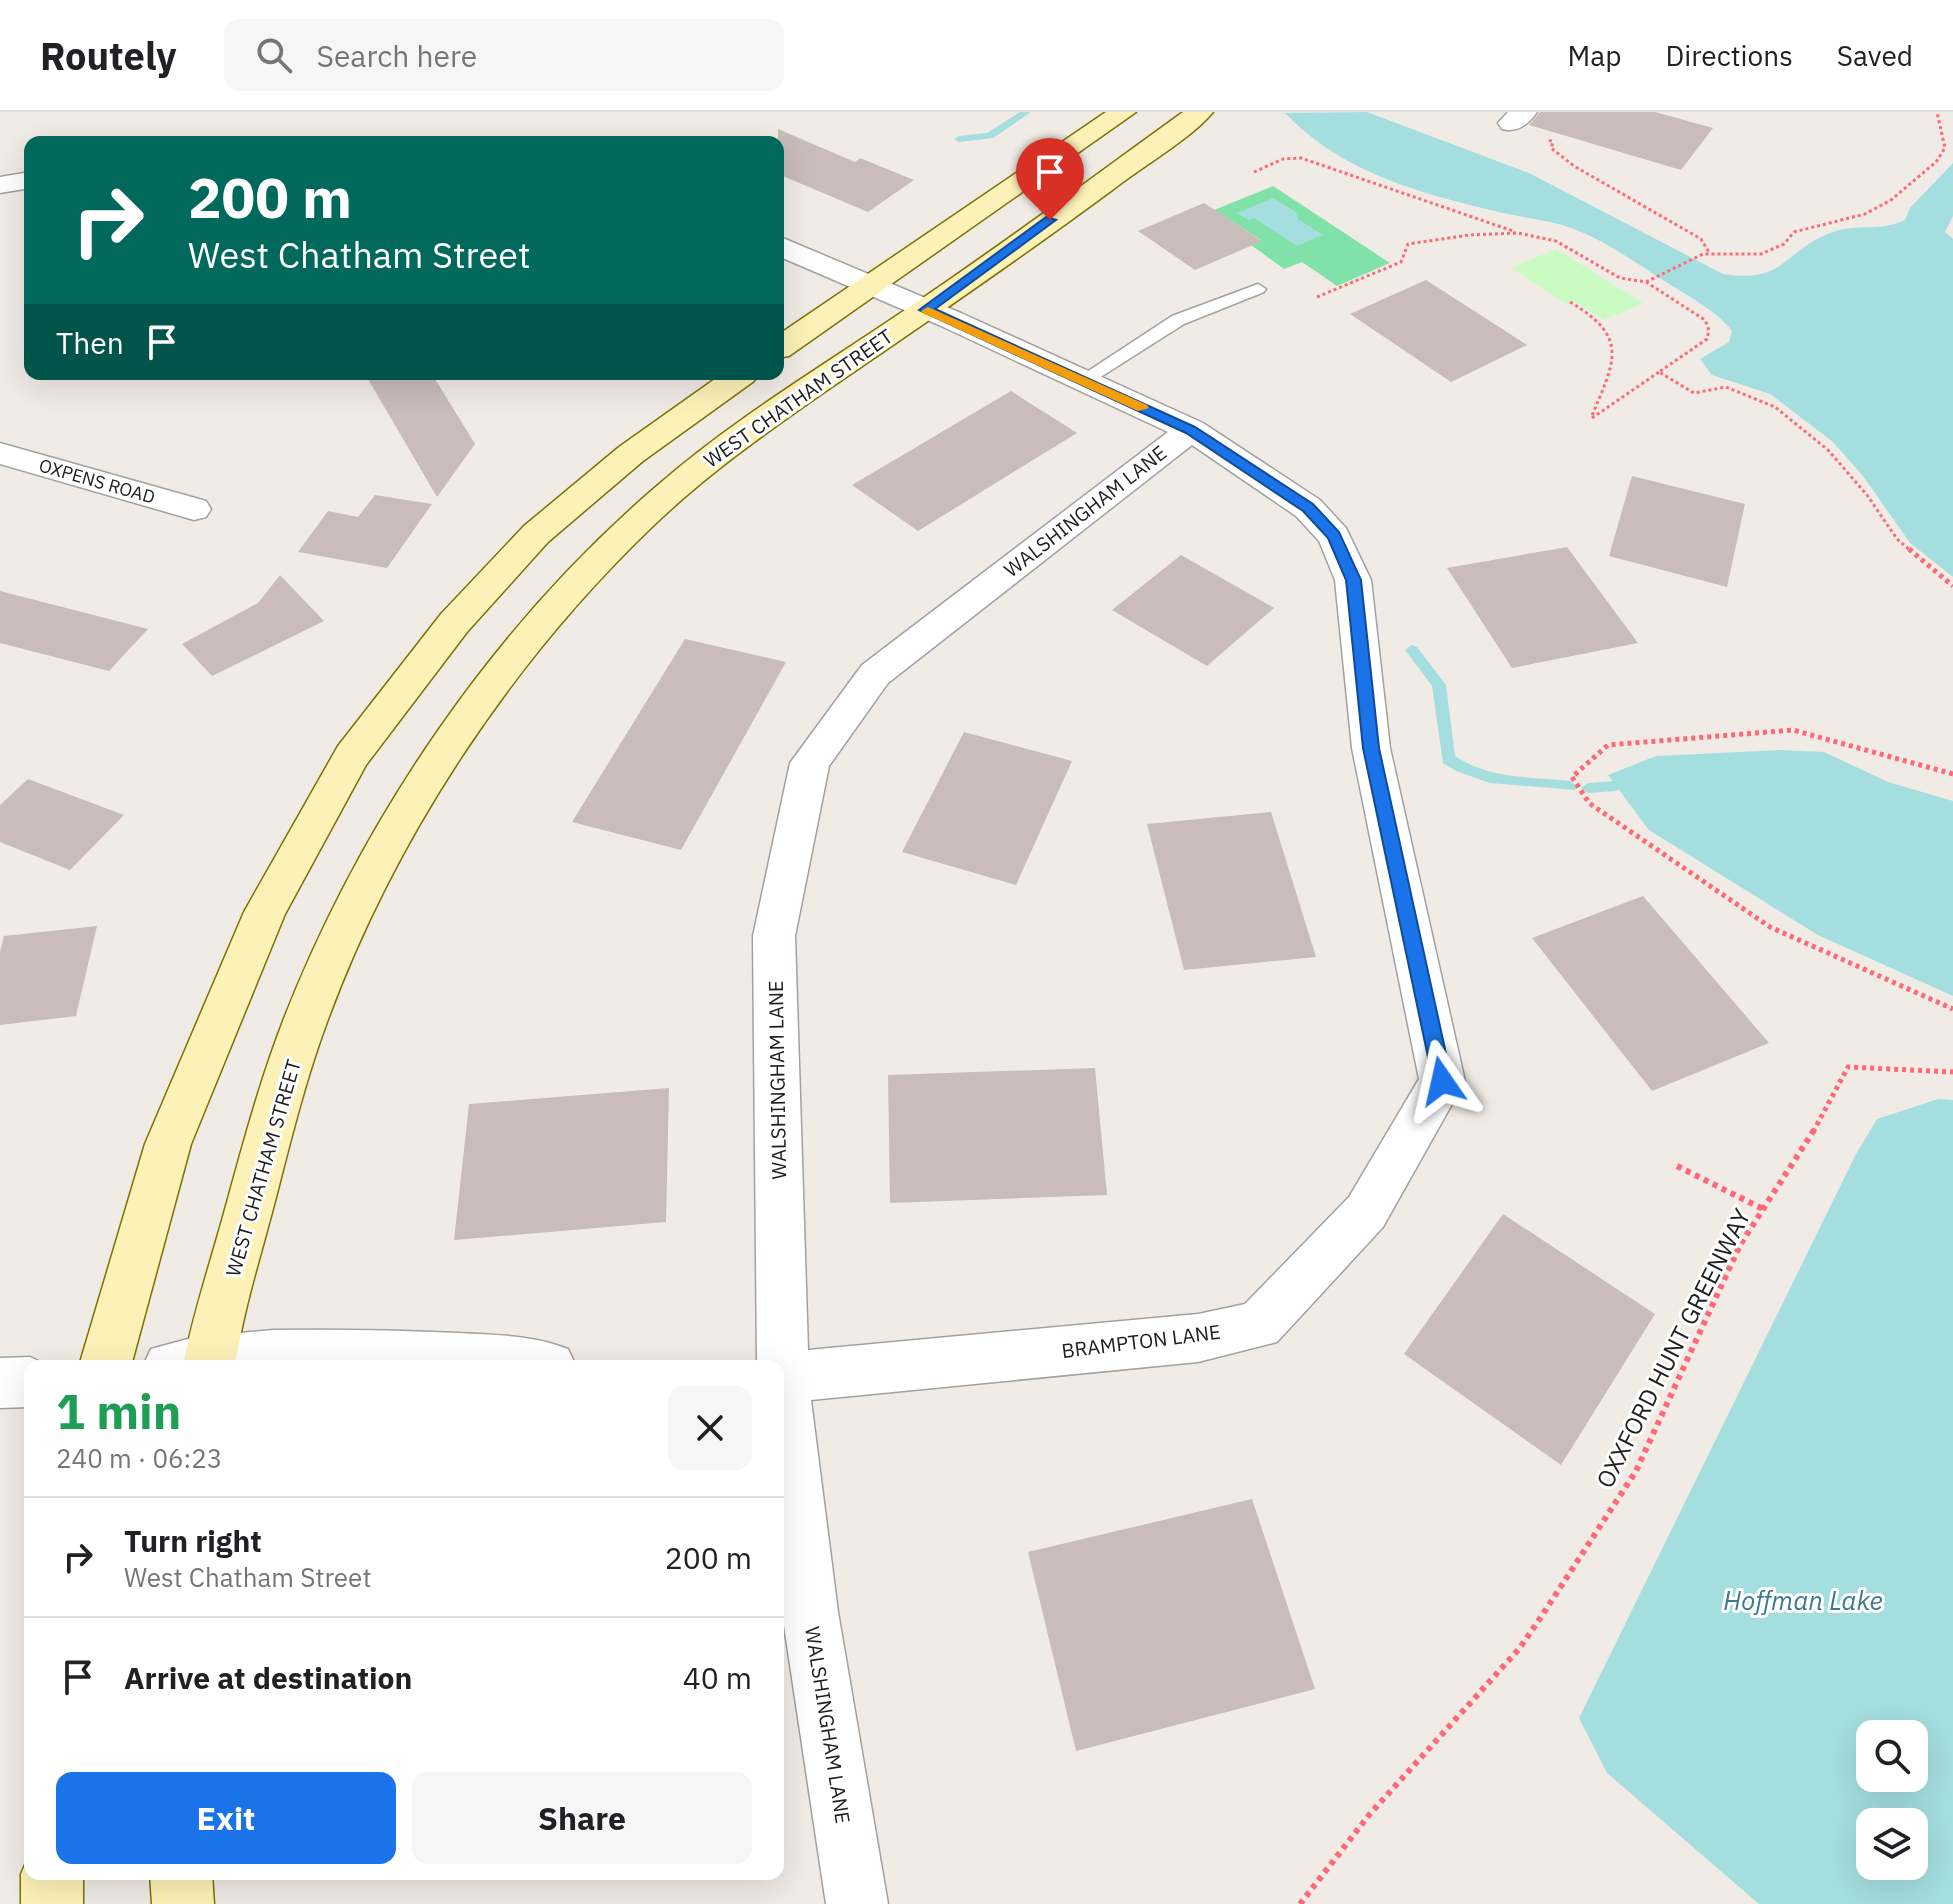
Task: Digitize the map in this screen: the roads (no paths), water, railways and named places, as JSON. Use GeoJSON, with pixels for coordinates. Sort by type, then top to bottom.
{"type":"FeatureCollection","features":[{"type":"Feature","properties":{"kind":"street"},"geometry":{"type":"LineString","coordinates":[[784,345],[1123,112]]}},
{"type":"Feature","properties":{"kind":"street","name":"WEST CHATHAM STREET"},"geometry":{"type":"LineString","coordinates":[[197,1360],[277,1105],[317,993],[378,864],[460,731],[519,652],[577,583],[640,519],[746,429],[926,310],[1200,112]]}},
{"type":"Feature","properties":{"kind":"street"},"geometry":{"type":"LineString","coordinates":[[0,185],[24,181]]}},
{"type":"Feature","properties":{"kind":"street","name":"BRAMPTON LANE"},"geometry":{"type":"LineString","coordinates":[[784,248],[1191,430],[1308,508],[1334,536],[1353,580],[1371,748],[1442,1081],[1366,1212],[1259,1325],[1198,1338],[784,1377]]}},
{"type":"Feature","properties":{"kind":"street"},"geometry":{"type":"LineString","coordinates":[[107,1360],[168,1144],[265,912],[352,756],[454,623],[536,534],[631,454],[735,380]]}},
{"type":"Feature","properties":{"kind":"street","name":"WALSHINGHAM LANE"},"geometry":{"type":"LineString","coordinates":[[781,1360],[774,936],[810,763],[875,674],[1191,430]]}},
{"type":"Feature","properties":{"kind":"street","name":"OXPENS ROAD"},"geometry":{"type":"LineString","coordinates":[[0,453],[194,509]]}},
{"type":"Feature","properties":{"kind":"street"},"geometry":{"type":"LineString","coordinates":[[221,1360],[287,1352],[507,1360]]}},
{"type":"Feature","properties":{"kind":"street"},"geometry":{"type":"LineString","coordinates":[[0,1383],[24,1382]]}},
{"type":"Feature","properties":{"kind":"street","name":"WALSHINGHAM LANE"},"geometry":{"type":"LineString","coordinates":[[784,1401],[810,1612],[857,1904]]}},
{"type":"Feature","properties":{"kind":"street"},"geometry":{"type":"LineString","coordinates":[[52,1880],[52,1904]]}},
{"type":"Feature","properties":{"kind":"street"},"geometry":{"type":"LineString","coordinates":[[181,1880],[183,1904]]}},
{"type":"Feature","properties":{"kind":"lane"},"geometry":{"type":"LineString","coordinates":[[1082,381],[1178,320],[1258,289]]}},
{"type":"Feature","properties":{"kind":"water"},"geometry":{"type":"Polygon","coordinates":[[[1367,112],[1531,174],[1723,274],[1744,276],[1772,270],[1833,232],[1887,226],[1905,220],[1910,208],[1953,163],[1953,216],[1945,232],[1953,239],[1953,577],[1910,543],[1863,476],[1833,442],[1770,394],[1712,375],[1700,359],[1729,342],[1732,331],[1703,305],[1587,234],[1557,224],[1443,198],[1386,179],[1332,152],[1285,113],[1367,112]]]}},
{"type":"Feature","properties":{"kind":"water"},"geometry":{"type":"Polygon","coordinates":[[[1273,198],[1296,212],[1298,219],[1323,235],[1297,246],[1254,218],[1248,220],[1237,213],[1273,198]]]}},
{"type":"Feature","properties":{"kind":"water"},"geometry":{"type":"Polygon","coordinates":[[[1781,750],[1824,752],[1888,782],[1953,801],[1953,996],[1818,935],[1649,830],[1608,775],[1656,756],[1781,750]]]}},
{"type":"Feature","properties":{"kind":"water","name":"Hoffman Lake"},"geometry":{"type":"Polygon","coordinates":[[[1938,1099],[1953,1100],[1953,1904],[1759,1904],[1607,1773],[1579,1718],[1856,1154],[1877,1119],[1938,1099]]]}},
{"type":"Feature","properties":{"kind":"waterway"},"geometry":{"type":"LineString","coordinates":[[959,139],[990,136],[1026,112]]}},
{"type":"Feature","properties":{"kind":"waterway"},"geometry":{"type":"LineString","coordinates":[[1412,650],[1439,685],[1448,759],[1490,778],[1570,786]]}},
{"type":"Feature","properties":{"kind":"waterway"},"geometry":{"type":"LineString","coordinates":[[1588,788],[1616,786]]}}]}
